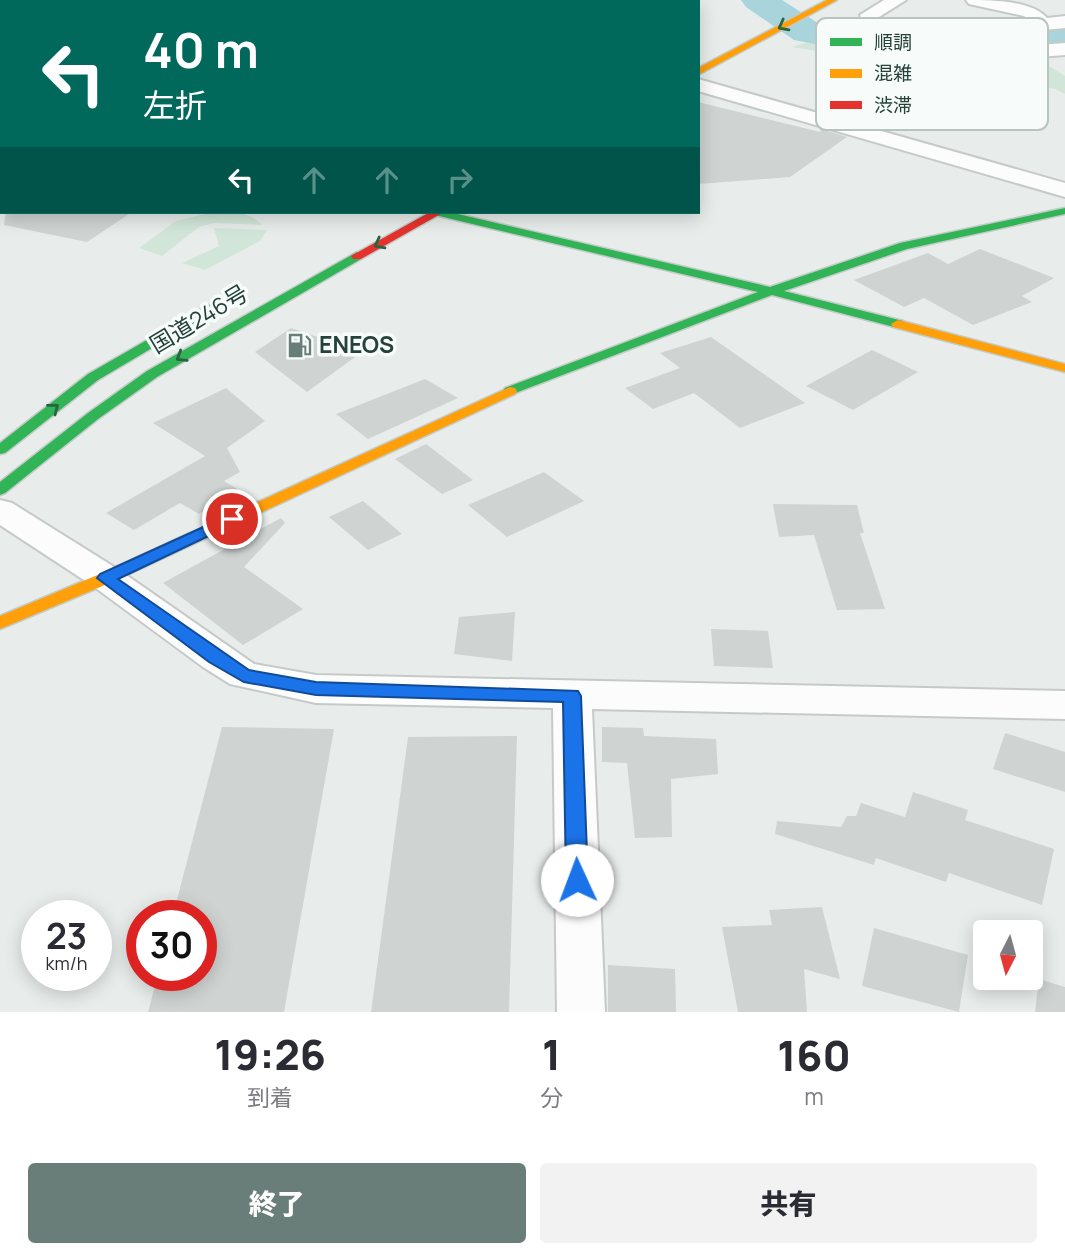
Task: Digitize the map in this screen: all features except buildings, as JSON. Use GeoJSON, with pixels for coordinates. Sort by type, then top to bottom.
{"type":"FeatureCollection","features":[{"type":"Feature","properties":{"kind":"main road"},"geometry":{"type":"LineString","coordinates":[[727,38],[805,4],[833,0]]}},
{"type":"Feature","properties":{"kind":"main road"},"geometry":{"type":"LineString","coordinates":[[700,71],[753,43],[805,4]]}},
{"type":"Feature","properties":{"kind":"main road"},"geometry":{"type":"LineString","coordinates":[[0,623],[106,578],[486,400],[771,291],[904,246],[1065,211]]}},
{"type":"Feature","properties":{"kind":"main road","name":"国道246号"},"geometry":{"type":"LineString","coordinates":[[0,490],[83,422],[151,375],[251,313],[433,214]]}},
{"type":"Feature","properties":{"kind":"main road"},"geometry":{"type":"LineString","coordinates":[[445,214],[771,291],[1065,368]]}},
{"type":"Feature","properties":{"kind":"main road","name":"国道246号"},"geometry":{"type":"LineString","coordinates":[[0,450],[93,377],[237,293]]}},
{"type":"Feature","properties":{"kind":"street"},"geometry":{"type":"LineString","coordinates":[[870,18],[869,15],[897,0]]}},
{"type":"Feature","properties":{"kind":"street"},"geometry":{"type":"LineString","coordinates":[[975,0],[1030,12],[1038,18]]}},
{"type":"Feature","properties":{"kind":"street"},"geometry":{"type":"LineString","coordinates":[[700,86],[816,119]]}},
{"type":"Feature","properties":{"kind":"street"},"geometry":{"type":"LineString","coordinates":[[855,130],[1065,190]]}},
{"type":"Feature","properties":{"kind":"street"},"geometry":{"type":"LineString","coordinates":[[0,510],[106,578],[216,658],[244,675],[316,689],[1065,705]]}},
{"type":"Feature","properties":{"kind":"street"},"geometry":{"type":"LineString","coordinates":[[572,696],[581,1012]]}},
{"type":"Feature","properties":{"kind":"green space"},"geometry":{"type":"Polygon","coordinates":[[[812,41],[816,41],[816,51],[792,47],[812,41]]]}},
{"type":"Feature","properties":{"kind":"green space"},"geometry":{"type":"Polygon","coordinates":[[[1048,65],[1065,76],[1065,94],[1048,88],[1048,65]]]}},
{"type":"Feature","properties":{"kind":"green space"},"geometry":{"type":"Polygon","coordinates":[[[205,214],[242,214],[252,217],[262,225],[214,223],[199,227],[162,256],[139,248],[176,221],[205,214]]]}},
{"type":"Feature","properties":{"kind":"green space"},"geometry":{"type":"Polygon","coordinates":[[[214,228],[267,230],[260,241],[205,270],[182,263],[219,246],[214,228]]]}},
{"type":"Feature","properties":{"kind":"waterway"},"geometry":{"type":"LineString","coordinates":[[758,0],[807,32],[816,34]]}},
{"type":"Feature","properties":{"kind":"waterway"},"geometry":{"type":"LineString","coordinates":[[1048,38],[1065,37]]}},
{"type":"Feature","properties":{"kind":"traffic: fast"},"geometry":{"type":"LineString","coordinates":[[510,391],[771,291],[904,246],[1065,211]]}},
{"type":"Feature","properties":{"kind":"traffic: fast"},"geometry":{"type":"LineString","coordinates":[[444,214],[771,291],[898,324]]}},
{"type":"Feature","properties":{"kind":"traffic: fast"},"geometry":{"type":"LineString","coordinates":[[0,490],[93,416],[152,374],[357,256]]}},
{"type":"Feature","properties":{"kind":"traffic: fast"},"geometry":{"type":"LineString","coordinates":[[0,450],[93,377],[218,303]]}},
{"type":"Feature","properties":{"kind":"traffic: slow"},"geometry":{"type":"LineString","coordinates":[[700,71],[833,0]]}},
{"type":"Feature","properties":{"kind":"traffic: slow"},"geometry":{"type":"LineString","coordinates":[[898,324],[1065,368]]}},
{"type":"Feature","properties":{"kind":"traffic: slow"},"geometry":{"type":"LineString","coordinates":[[0,623],[106,578],[510,391]]}},
{"type":"Feature","properties":{"kind":"traffic: jam"},"geometry":{"type":"LineString","coordinates":[[357,256],[434,214]]}},
{"type":"Feature","properties":{"kind":"place","name":"ENEOS"},"geometry":{"type":"Point","coordinates":[299,345]}},
{"type":"Feature","properties":{"kind":"route"},"geometry":{"type":"LineString","coordinates":[[232,519],[106,578],[216,658],[244,675],[316,689],[572,696],[577,880]]}}]}
